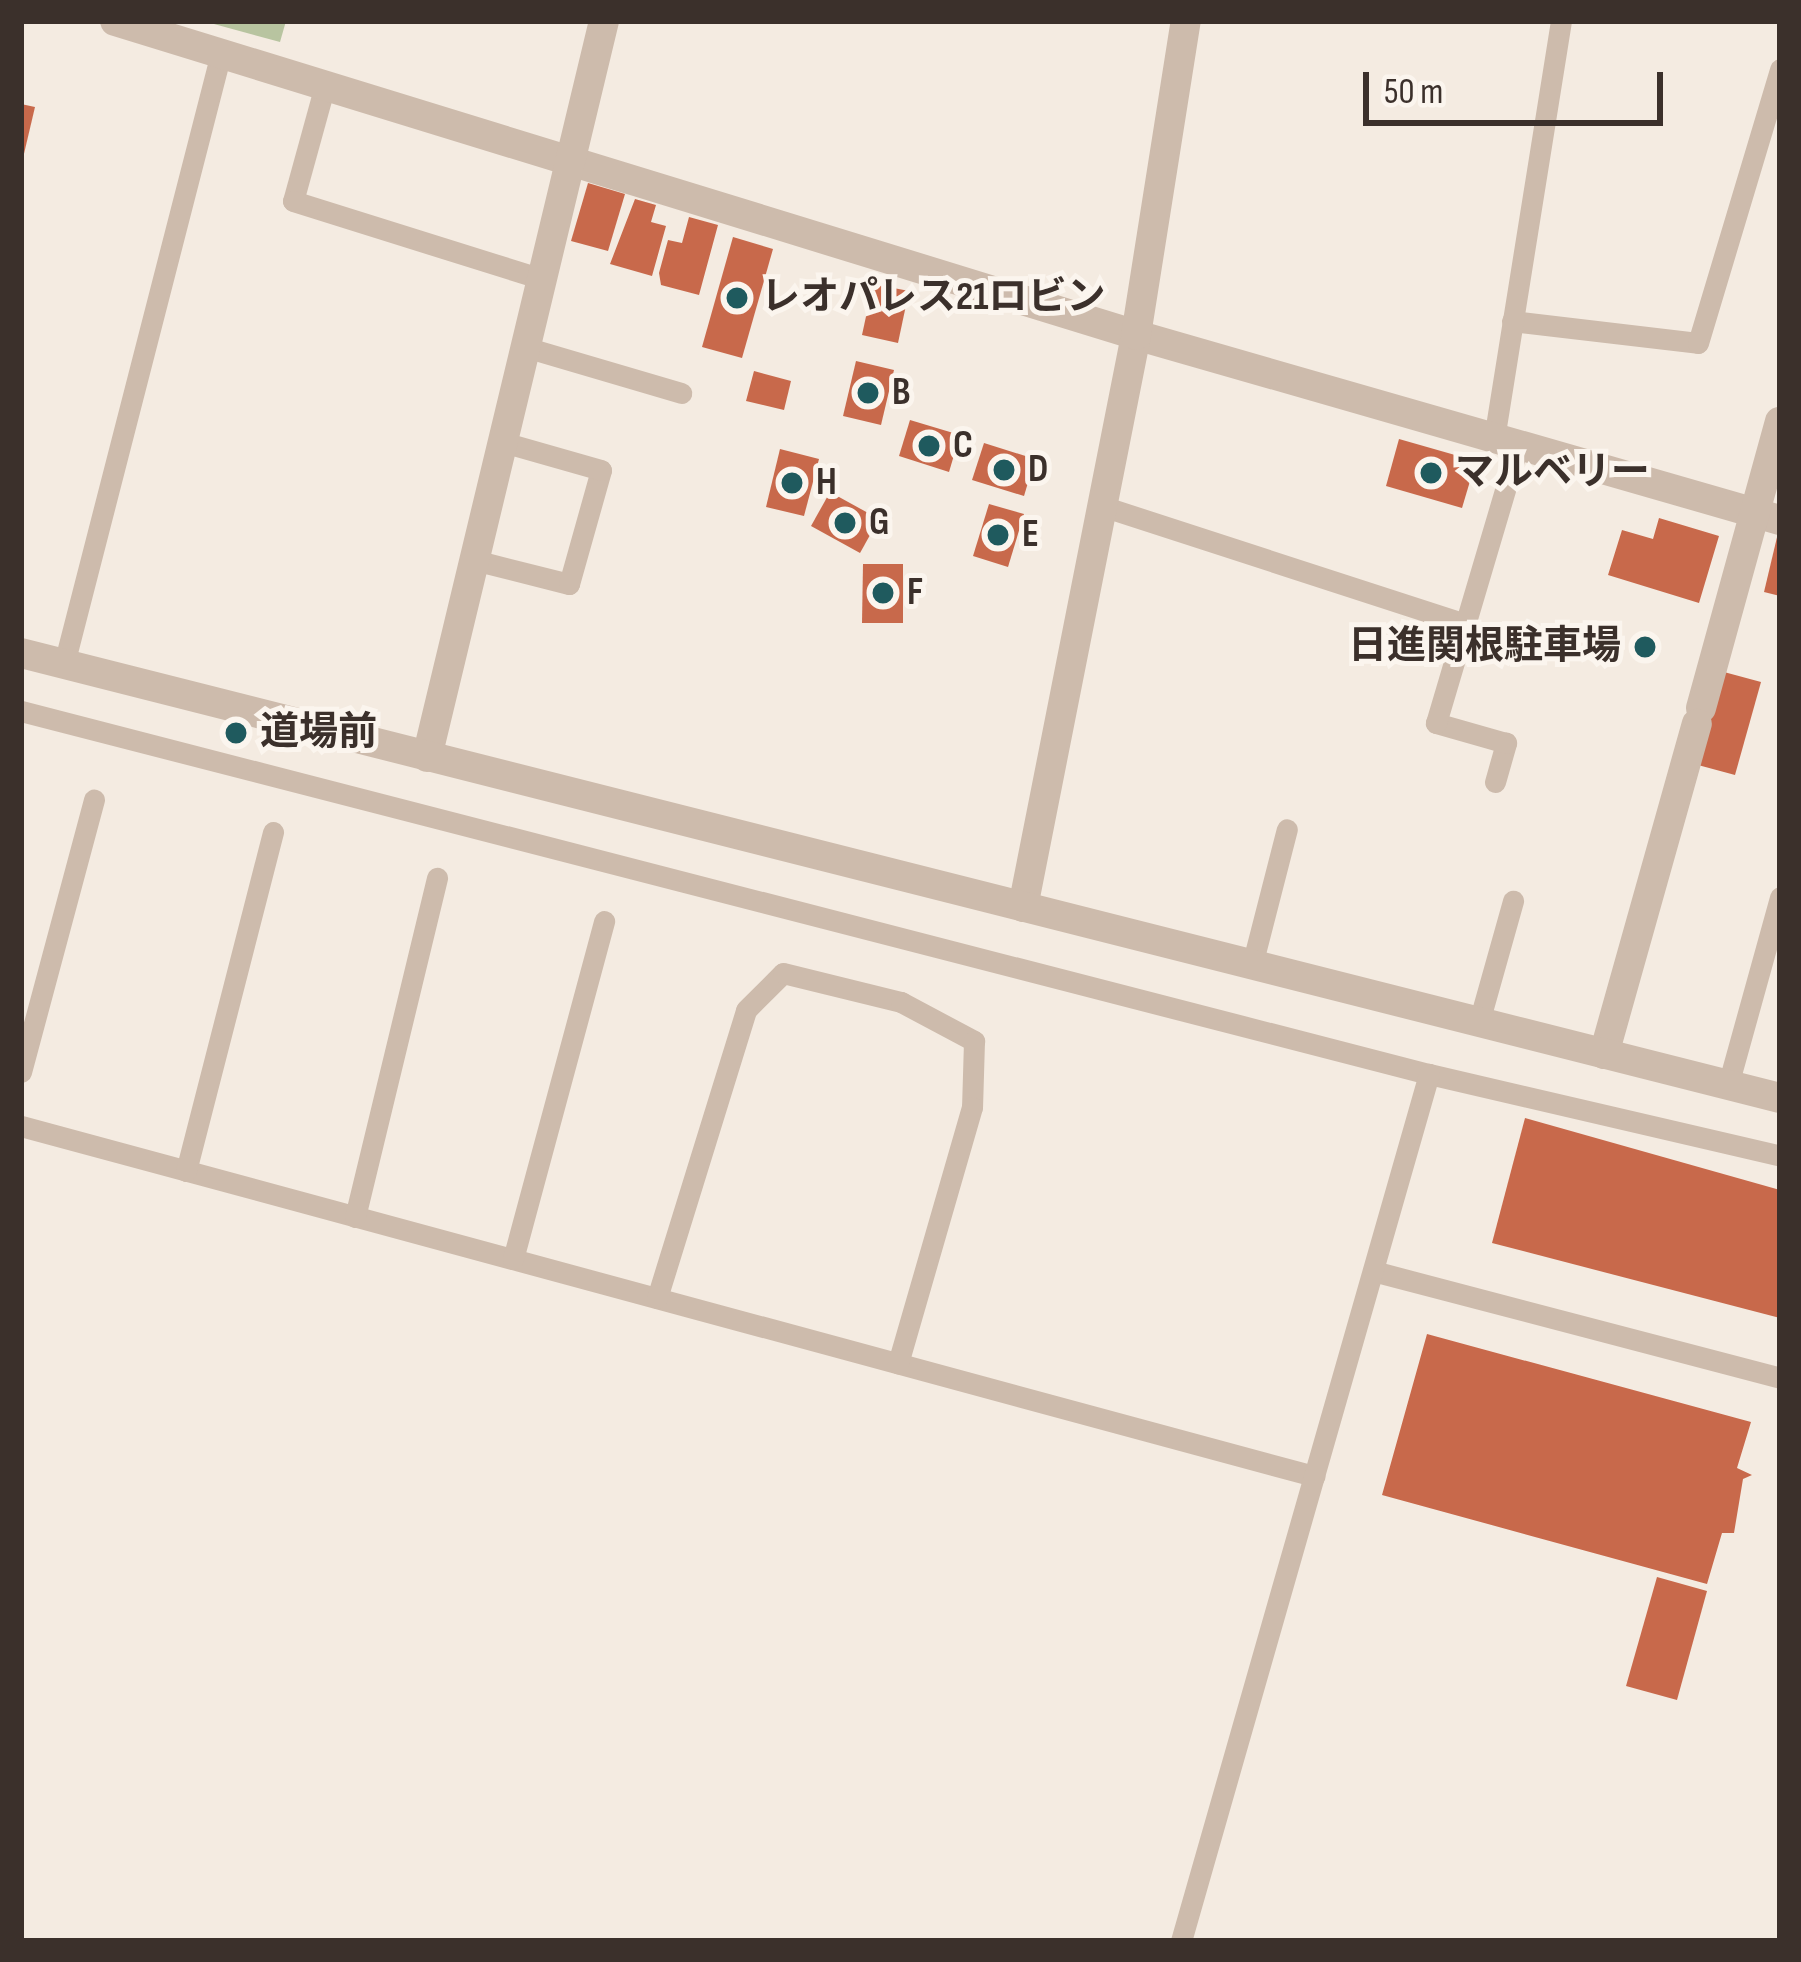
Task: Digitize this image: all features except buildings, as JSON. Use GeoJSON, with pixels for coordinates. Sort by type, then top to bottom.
{"type":"FeatureCollection","features":[{"type":"Feature","properties":{"kind":"street"},"geometry":{"type":"LineString","coordinates":[[115,21],[1136,335],[1766,517]]}},
{"type":"Feature","properties":{"kind":"street"},"geometry":{"type":"LineString","coordinates":[[427,757],[604,21]]}},
{"type":"Feature","properties":{"kind":"street"},"geometry":{"type":"LineString","coordinates":[[1023,907],[1136,335],[1186,21]]}},
{"type":"Feature","properties":{"kind":"street"},"geometry":{"type":"LineString","coordinates":[[1604,1054],[1699,716],[1766,517],[1780,422]]}},
{"type":"Feature","properties":{"kind":"street"},"geometry":{"type":"LineString","coordinates":[[21,653],[1780,1098]]}},
{"type":"Feature","properties":{"kind":"lane"},"geometry":{"type":"LineString","coordinates":[[1495,782],[1506,743],[1436,723],[1466,624],[1506,442],[1512,321],[1561,21]]}},
{"type":"Feature","properties":{"kind":"lane"},"geometry":{"type":"LineString","coordinates":[[64,664],[221,53]]}},
{"type":"Feature","properties":{"kind":"lane"},"geometry":{"type":"LineString","coordinates":[[1512,321],[1699,343],[1780,69]]}},
{"type":"Feature","properties":{"kind":"lane"},"geometry":{"type":"LineString","coordinates":[[325,85],[292,201],[542,279]]}},
{"type":"Feature","properties":{"kind":"lane"},"geometry":{"type":"LineString","coordinates":[[525,347],[680,393]]}},
{"type":"Feature","properties":{"kind":"lane"},"geometry":{"type":"LineString","coordinates":[[474,560],[569,584],[601,470],[503,442]]}},
{"type":"Feature","properties":{"kind":"lane"},"geometry":{"type":"LineString","coordinates":[[1102,506],[1466,624]]}},
{"type":"Feature","properties":{"kind":"lane"},"geometry":{"type":"LineString","coordinates":[[21,712],[1429,1074],[1780,1156]]}},
{"type":"Feature","properties":{"kind":"lane"},"geometry":{"type":"LineString","coordinates":[[21,1072],[94,800]]}},
{"type":"Feature","properties":{"kind":"lane"},"geometry":{"type":"LineString","coordinates":[[1252,964],[1287,829]]}},
{"type":"Feature","properties":{"kind":"lane"},"geometry":{"type":"LineString","coordinates":[[186,1171],[273,832]]}},
{"type":"Feature","properties":{"kind":"lane"},"geometry":{"type":"LineString","coordinates":[[356,1217],[437,878]]}},
{"type":"Feature","properties":{"kind":"lane"},"geometry":{"type":"LineString","coordinates":[[1729,1085],[1780,897]]}},
{"type":"Feature","properties":{"kind":"lane"},"geometry":{"type":"LineString","coordinates":[[1479,1022],[1513,901]]}},
{"type":"Feature","properties":{"kind":"lane"},"geometry":{"type":"LineString","coordinates":[[513,1259],[604,921]]}},
{"type":"Feature","properties":{"kind":"lane"},"geometry":{"type":"LineString","coordinates":[[657,1298],[746,1010],[783,974],[901,1002],[974,1041],[972,1107],[898,1364]]}},
{"type":"Feature","properties":{"kind":"lane"},"geometry":{"type":"LineString","coordinates":[[1180,1941],[1429,1074]]}},
{"type":"Feature","properties":{"kind":"lane"},"geometry":{"type":"LineString","coordinates":[[21,1126],[1314,1476]]}},
{"type":"Feature","properties":{"kind":"lane"},"geometry":{"type":"LineString","coordinates":[[1373,1271],[1780,1378]]}},
{"type":"Feature","properties":{"kind":"green space"},"geometry":{"type":"Polygon","coordinates":[[[203,21],[286,21],[280,42],[203,21]]]}},
{"type":"Feature","properties":{"kind":"place","name":"レオパレス21ロビン"},"geometry":{"type":"Point","coordinates":[737,298]}},
{"type":"Feature","properties":{"kind":"place","name":"B"},"geometry":{"type":"Point","coordinates":[868,393]}},
{"type":"Feature","properties":{"kind":"place","name":"C"},"geometry":{"type":"Point","coordinates":[929,446]}},
{"type":"Feature","properties":{"kind":"place","name":"D"},"geometry":{"type":"Point","coordinates":[1004,470]}},
{"type":"Feature","properties":{"kind":"place","name":"マルベリー"},"geometry":{"type":"Point","coordinates":[1431,473]}},
{"type":"Feature","properties":{"kind":"place","name":"H"},"geometry":{"type":"Point","coordinates":[792,483]}},
{"type":"Feature","properties":{"kind":"place","name":"G"},"geometry":{"type":"Point","coordinates":[845,523]}},
{"type":"Feature","properties":{"kind":"place","name":"E"},"geometry":{"type":"Point","coordinates":[998,535]}},
{"type":"Feature","properties":{"kind":"place","name":"F"},"geometry":{"type":"Point","coordinates":[883,593]}},
{"type":"Feature","properties":{"kind":"place","name":"日進関根駐車場"},"geometry":{"type":"Point","coordinates":[1645,647]}},
{"type":"Feature","properties":{"kind":"place","name":"道場前"},"geometry":{"type":"Point","coordinates":[236,733]}}]}
